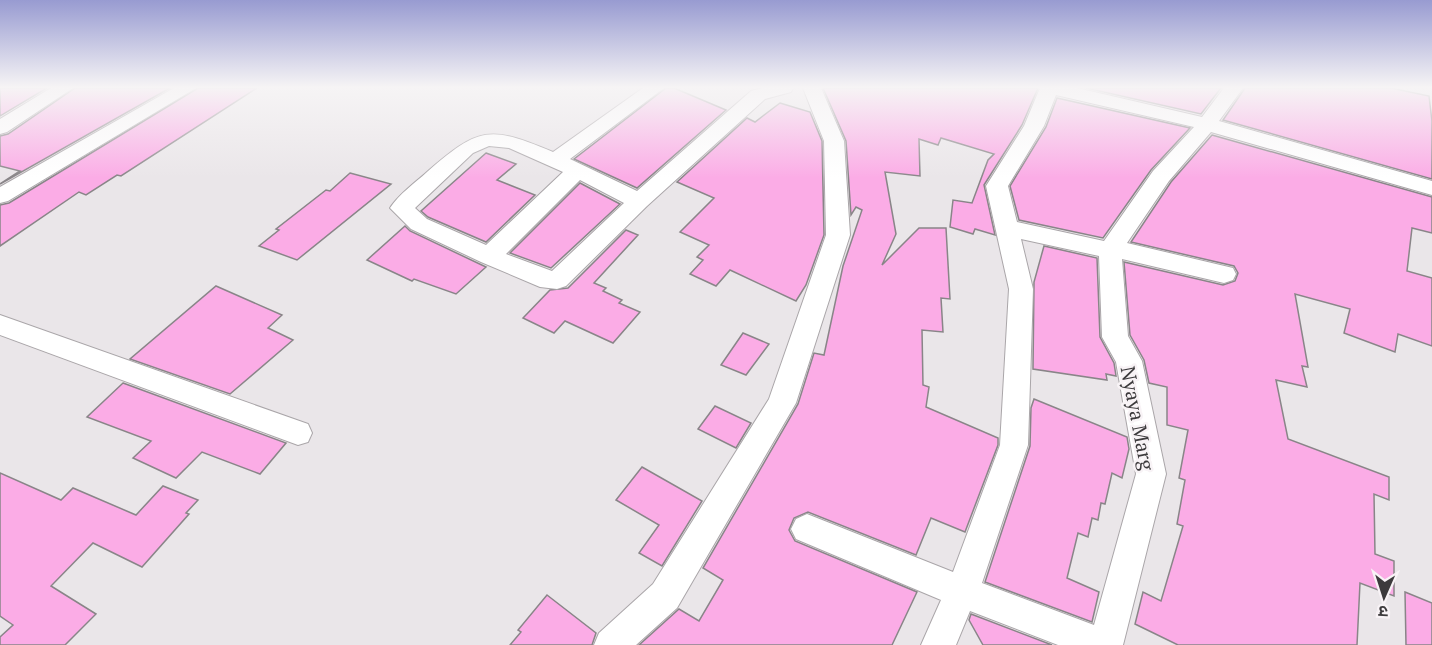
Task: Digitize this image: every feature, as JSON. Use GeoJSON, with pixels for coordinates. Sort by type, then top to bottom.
{"type":"FeatureCollection","features":[{"type":"Feature","properties":{"kind":"street"},"geometry":{"type":"LineString","coordinates":[[0,128],[16,118]]}},
{"type":"Feature","properties":{"kind":"street"},"geometry":{"type":"LineString","coordinates":[[0,196],[134,118]]}},
{"type":"Feature","properties":{"kind":"street"},"geometry":{"type":"LineString","coordinates":[[555,160],[613,118]]}},
{"type":"Feature","properties":{"kind":"street"},"geometry":{"type":"LineString","coordinates":[[639,201],[513,142],[486,140],[466,149],[401,208],[419,224],[540,278],[557,280],[639,201],[732,118]]}},
{"type":"Feature","properties":{"kind":"street"},"geometry":{"type":"LineString","coordinates":[[610,645],[664,596],[782,403],[838,235],[834,141],[824,118]]}},
{"type":"Feature","properties":{"kind":"street"},"geometry":{"type":"LineString","coordinates":[[938,645],[962,592],[1014,445],[1021,289],[997,186],[1038,118]]}},
{"type":"Feature","properties":{"kind":"street"},"geometry":{"type":"LineString","coordinates":[[1184,118],[1432,188]]}},
{"type":"Feature","properties":{"kind":"street"},"geometry":{"type":"LineString","coordinates":[[1110,250],[1161,176],[1211,118]]}},
{"type":"Feature","properties":{"kind":"street"},"geometry":{"type":"LineString","coordinates":[[489,256],[577,171]]}},
{"type":"Feature","properties":{"kind":"street"},"geometry":{"type":"LineString","coordinates":[[1007,228],[1110,250],[1116,249],[1224,274]]}},
{"type":"Feature","properties":{"kind":"street","name":"Nyaya Marg"},"geometry":{"type":"LineString","coordinates":[[1105,645],[1151,474],[1129,361],[1114,337],[1110,250]]}},
{"type":"Feature","properties":{"kind":"street"},"geometry":{"type":"LineString","coordinates":[[0,325],[298,433]]}},
{"type":"Feature","properties":{"kind":"street"},"geometry":{"type":"LineString","coordinates":[[807,529],[962,592],[1105,645]]}},
{"type":"Feature","properties":{"kind":"building"},"geometry":{"type":"Polygon","coordinates":[[[31,118],[117,118],[0,184],[20,171],[0,166],[0,136],[8,134],[31,118]]]}},
{"type":"Feature","properties":{"kind":"building"},"geometry":{"type":"Polygon","coordinates":[[[149,118],[210,118],[121,176],[117,175],[86,195],[79,192],[0,246],[0,205],[9,203],[149,118]]]}},
{"type":"Feature","properties":{"kind":"building"},"geometry":{"type":"Polygon","coordinates":[[[627,118],[717,118],[637,188],[574,159],[627,118]]]}},
{"type":"Feature","properties":{"kind":"building"},"geometry":{"type":"Polygon","coordinates":[[[747,118],[755,122],[760,118],[813,118],[822,141],[824,235],[806,285],[796,301],[730,270],[716,286],[690,274],[703,260],[697,257],[709,245],[680,232],[714,198],[677,182],[747,118]]]}},
{"type":"Feature","properties":{"kind":"building"},"geometry":{"type":"Polygon","coordinates":[[[836,118],[1025,118],[984,185],[995,235],[975,229],[973,234],[950,227],[953,200],[972,203],[988,160],[994,154],[941,138],[938,145],[919,139],[920,176],[885,172],[896,234],[882,265],[919,228],[946,228],[950,299],[941,298],[943,332],[922,330],[923,385],[929,387],[926,407],[998,438],[998,445],[965,532],[931,518],[916,555],[808,512],[794,518],[789,530],[795,541],[917,592],[892,645],[639,645],[679,609],[699,621],[723,580],[703,568],[798,404],[814,353],[824,355],[843,266],[862,210],[856,207],[851,215],[846,141],[836,118]]]}},
{"type":"Feature","properties":{"kind":"building"},"geometry":{"type":"Polygon","coordinates":[[[1049,118],[1146,118],[1190,128],[1151,170],[1103,238],[1019,220],[1010,186],[1049,118]]]}},
{"type":"Feature","properties":{"kind":"building"},"geometry":{"type":"Polygon","coordinates":[[[1224,118],[1432,118],[1432,179],[1223,120],[1224,118]]]}},
{"type":"Feature","properties":{"kind":"building"},"geometry":{"type":"Polygon","coordinates":[[[1212,135],[1432,197],[1432,233],[1412,228],[1407,271],[1432,278],[1432,346],[1398,334],[1395,352],[1344,333],[1350,309],[1295,294],[1308,367],[1302,366],[1307,387],[1276,380],[1288,439],[1389,477],[1389,500],[1374,494],[1375,554],[1394,561],[1394,596],[1360,583],[1357,645],[1178,645],[1135,624],[1143,592],[1161,601],[1183,526],[1177,524],[1185,480],[1179,478],[1188,430],[1167,425],[1167,387],[1149,383],[1144,360],[1130,335],[1124,262],[1223,285],[1235,281],[1238,273],[1234,266],[1131,242],[1171,182],[1212,135]]]}},
{"type":"Feature","properties":{"kind":"building"},"geometry":{"type":"Polygon","coordinates":[[[486,153],[516,164],[497,180],[535,195],[486,242],[428,217],[421,211],[486,153]]]}},
{"type":"Feature","properties":{"kind":"building"},"geometry":{"type":"Polygon","coordinates":[[[350,173],[391,184],[297,260],[259,246],[279,230],[276,229],[326,190],[330,191],[350,173]]]}},
{"type":"Feature","properties":{"kind":"building"},"geometry":{"type":"Polygon","coordinates":[[[580,183],[620,204],[551,268],[510,253],[580,183]]]}},
{"type":"Feature","properties":{"kind":"building"},"geometry":{"type":"Polygon","coordinates":[[[405,226],[410,231],[486,267],[456,294],[414,279],[412,281],[367,260],[405,226]]]}},
{"type":"Feature","properties":{"kind":"building"},"geometry":{"type":"Polygon","coordinates":[[[626,230],[638,235],[594,283],[606,288],[603,291],[622,300],[619,303],[640,312],[613,343],[565,321],[554,333],[523,318],[550,290],[568,288],[626,230]]]}},
{"type":"Feature","properties":{"kind":"building"},"geometry":{"type":"Polygon","coordinates":[[[1044,246],[1097,258],[1100,337],[1114,363],[1116,376],[1106,374],[1107,380],[1033,369],[1034,282],[1044,246]]]}},
{"type":"Feature","properties":{"kind":"building"},"geometry":{"type":"Polygon","coordinates":[[[216,286],[282,315],[268,328],[293,340],[230,394],[130,359],[216,286]]]}},
{"type":"Feature","properties":{"kind":"building"},"geometry":{"type":"Polygon","coordinates":[[[743,333],[769,344],[746,375],[721,365],[743,333]]]}},
{"type":"Feature","properties":{"kind":"building"},"geometry":{"type":"Polygon","coordinates":[[[123,383],[286,443],[260,474],[202,452],[176,478],[133,458],[151,441],[87,417],[123,383]]]}},
{"type":"Feature","properties":{"kind":"building"},"geometry":{"type":"Polygon","coordinates":[[[1034,399],[1127,437],[1129,449],[1122,478],[1112,473],[1105,504],[1101,503],[1098,520],[1092,518],[1088,537],[1078,533],[1067,578],[1099,592],[1092,622],[985,582],[1030,446],[1031,408],[1034,399]]]}},
{"type":"Feature","properties":{"kind":"building"},"geometry":{"type":"Polygon","coordinates":[[[715,406],[751,423],[736,448],[698,429],[715,406]]]}},
{"type":"Feature","properties":{"kind":"building"},"geometry":{"type":"Polygon","coordinates":[[[642,467],[702,501],[662,566],[639,553],[659,525],[616,500],[642,467]]]}},
{"type":"Feature","properties":{"kind":"building"},"geometry":{"type":"Polygon","coordinates":[[[0,473],[61,500],[73,488],[136,515],[163,486],[198,500],[186,513],[189,514],[142,567],[93,543],[51,586],[96,614],[65,645],[0,645],[0,637],[13,625],[0,616],[0,473]]]}},
{"type":"Feature","properties":{"kind":"building"},"geometry":{"type":"Polygon","coordinates":[[[1405,592],[1432,603],[1432,645],[1406,645],[1405,592]]]}},
{"type":"Feature","properties":{"kind":"building"},"geometry":{"type":"Polygon","coordinates":[[[547,595],[596,633],[592,645],[510,645],[521,632],[518,630],[547,595]]]}},
{"type":"Feature","properties":{"kind":"building"},"geometry":{"type":"Polygon","coordinates":[[[971,614],[1052,645],[983,645],[969,620],[971,614]]]}}]}
